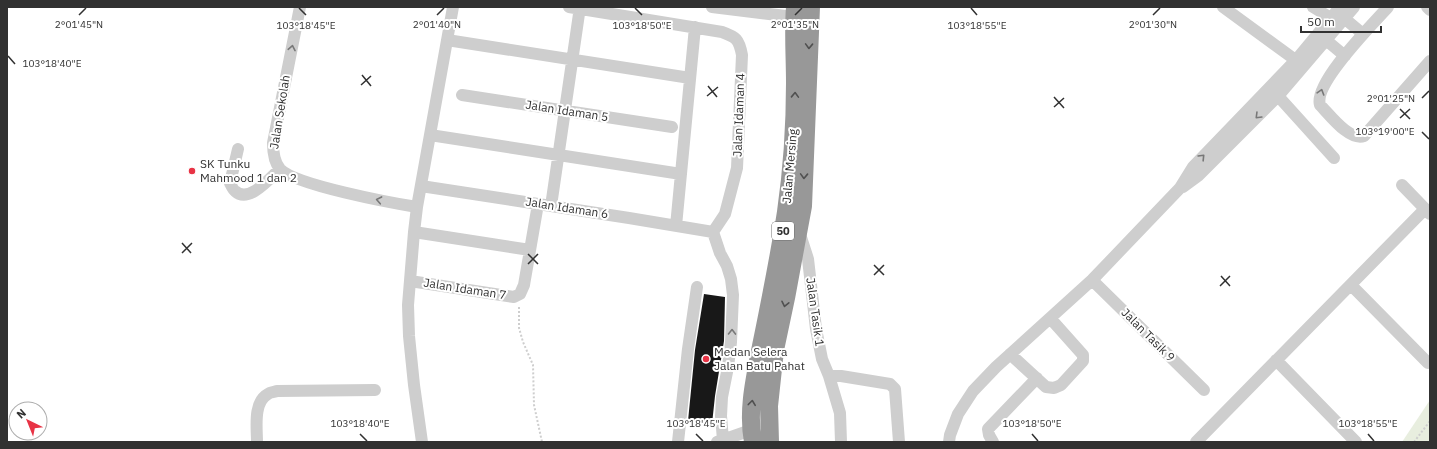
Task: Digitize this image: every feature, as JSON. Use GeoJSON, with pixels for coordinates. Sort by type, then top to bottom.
{"type":"FeatureCollection","features":[{"type":"Feature","properties":{"kind":"highway"},"geometry":{"type":"LineString","coordinates":[[770,442],[769,406],[775,350],[803,206],[811,7]]}},
{"type":"Feature","properties":{"kind":"highway","name":"Jalan Mersing"},"geometry":{"type":"LineString","coordinates":[[752,436],[751,407],[786,212],[794,130],[795,84],[791,10]]}},
{"type":"Feature","properties":{"kind":"street","name":"Jalan Sekolah"},"geometry":{"type":"LineString","coordinates":[[280,169],[273,155],[273,142],[300,7]]}},
{"type":"Feature","properties":{"kind":"street"},"geometry":{"type":"LineString","coordinates":[[422,442],[409,336],[408,305],[417,207],[453,7]]}},
{"type":"Feature","properties":{"kind":"street"},"geometry":{"type":"LineString","coordinates":[[712,7],[791,10]]}},
{"type":"Feature","properties":{"kind":"street"},"geometry":{"type":"LineString","coordinates":[[1223,7],[1300,63]]}},
{"type":"Feature","properties":{"kind":"street"},"geometry":{"type":"LineString","coordinates":[[1180,188],[1198,176],[1278,96],[1331,12],[1354,7]]}},
{"type":"Feature","properties":{"kind":"street"},"geometry":{"type":"LineString","coordinates":[[1388,7],[1363,34],[1323,86],[1319,102],[1320,105],[1348,132],[1359,138],[1366,135],[1430,60]]}},
{"type":"Feature","properties":{"kind":"street"},"geometry":{"type":"LineString","coordinates":[[1426,7],[1430,10]]}},
{"type":"Feature","properties":{"kind":"street"},"geometry":{"type":"LineString","coordinates":[[551,206],[572,60],[576,8]]}},
{"type":"Feature","properties":{"kind":"street","name":"Jalan Idaman 4"},"geometry":{"type":"LineString","coordinates":[[576,8],[722,32],[733,36],[740,43],[742,54],[737,168],[725,214],[713,232]]}},
{"type":"Feature","properties":{"kind":"street"},"geometry":{"type":"LineString","coordinates":[[1331,12],[1363,34]]}},
{"type":"Feature","properties":{"kind":"street"},"geometry":{"type":"LineString","coordinates":[[949,442],[958,414],[973,391],[996,367],[1092,280],[1180,188],[1193,167],[1300,63],[1326,40],[1331,12]]}},
{"type":"Feature","properties":{"kind":"street"},"geometry":{"type":"LineString","coordinates":[[676,226],[695,27]]}},
{"type":"Feature","properties":{"kind":"street"},"geometry":{"type":"LineString","coordinates":[[447,40],[690,78]]}},
{"type":"Feature","properties":{"kind":"street"},"geometry":{"type":"LineString","coordinates":[[1326,40],[1345,56]]}},
{"type":"Feature","properties":{"kind":"street","name":"Jalan Idaman 5"},"geometry":{"type":"LineString","coordinates":[[462,94],[672,127]]}},
{"type":"Feature","properties":{"kind":"street"},"geometry":{"type":"LineString","coordinates":[[1278,96],[1334,158]]}},
{"type":"Feature","properties":{"kind":"street"},"geometry":{"type":"LineString","coordinates":[[430,135],[681,174]]}},
{"type":"Feature","properties":{"kind":"street"},"geometry":{"type":"LineString","coordinates":[[238,149],[230,183],[235,191],[244,195],[253,193],[280,169],[292,177],[312,183],[374,199],[417,207]]}},
{"type":"Feature","properties":{"kind":"street"},"geometry":{"type":"LineString","coordinates":[[1202,440],[1276,360],[1428,211],[1402,185]]}},
{"type":"Feature","properties":{"kind":"street","name":"Jalan Idaman 6"},"geometry":{"type":"LineString","coordinates":[[421,186],[713,232]]}},
{"type":"Feature","properties":{"kind":"street"},"geometry":{"type":"LineString","coordinates":[[520,294],[524,285],[538,204]]}},
{"type":"Feature","properties":{"kind":"street","name":"Jalan Tasik 1"},"geometry":{"type":"LineString","coordinates":[[798,230],[808,259],[816,329],[822,358],[830,376],[840,413],[841,442]]}},
{"type":"Feature","properties":{"kind":"street"},"geometry":{"type":"LineString","coordinates":[[414,232],[530,250]]}},
{"type":"Feature","properties":{"kind":"street"},"geometry":{"type":"LineString","coordinates":[[713,232],[720,253],[728,266],[733,294],[731,342],[722,410],[720,441],[752,436]]}},
{"type":"Feature","properties":{"kind":"street","name":"Jalan Tasik 9"},"geometry":{"type":"LineString","coordinates":[[1092,280],[1204,390]]}},
{"type":"Feature","properties":{"kind":"street","name":"Jalan Idaman 7"},"geometry":{"type":"LineString","coordinates":[[410,281],[514,297],[520,294]]}},
{"type":"Feature","properties":{"kind":"street"},"geometry":{"type":"LineString","coordinates":[[1351,285],[1428,363]]}},
{"type":"Feature","properties":{"kind":"street"},"geometry":{"type":"LineString","coordinates":[[678,442],[688,348],[697,287]]}},
{"type":"Feature","properties":{"kind":"street"},"geometry":{"type":"LineString","coordinates":[[1010,354],[1046,387],[1054,388],[1061,385],[1083,362],[1083,355],[1079,348],[1050,318]]}},
{"type":"Feature","properties":{"kind":"street"},"geometry":{"type":"LineString","coordinates":[[1276,360],[1356,442]]}},
{"type":"Feature","properties":{"kind":"street"},"geometry":{"type":"LineString","coordinates":[[830,376],[841,376],[890,384],[893,386],[895,389],[899,442]]}},
{"type":"Feature","properties":{"kind":"street"},"geometry":{"type":"LineString","coordinates":[[993,442],[989,435],[988,429],[1037,378]]}},
{"type":"Feature","properties":{"kind":"street"},"geometry":{"type":"LineString","coordinates":[[256,442],[258,409],[260,401],[267,394],[277,390],[375,390]]}},
{"type":"Feature","properties":{"kind":"path"},"geometry":{"type":"LineString","coordinates":[[520,294],[519,328],[522,342],[532,365],[534,405],[542,442]]}},
{"type":"Feature","properties":{"kind":"path"},"geometry":{"type":"LineString","coordinates":[[1414,442],[1430,421]]}},
{"type":"Feature","properties":{"kind":"green space"},"geometry":{"type":"Polygon","coordinates":[[[1430,400],[1430,442],[1402,442],[1430,400]]]}},
{"type":"Feature","properties":{"kind":"building","name":"Medan Selera Jalan Batu Pahat"},"geometry":{"type":"Polygon","coordinates":[[[704,294],[725,297],[724,341],[712,424],[688,421],[695,350],[704,294]]]}},
{"type":"Feature","properties":{"kind":"place","name":"SK Tunku Mahmood 1 dan 2"},"geometry":{"type":"Point","coordinates":[192,171]}},
{"type":"Feature","properties":{"kind":"place","name":"Medan Selera Jalan Batu Pahat"},"geometry":{"type":"Point","coordinates":[706,359]}}]}
